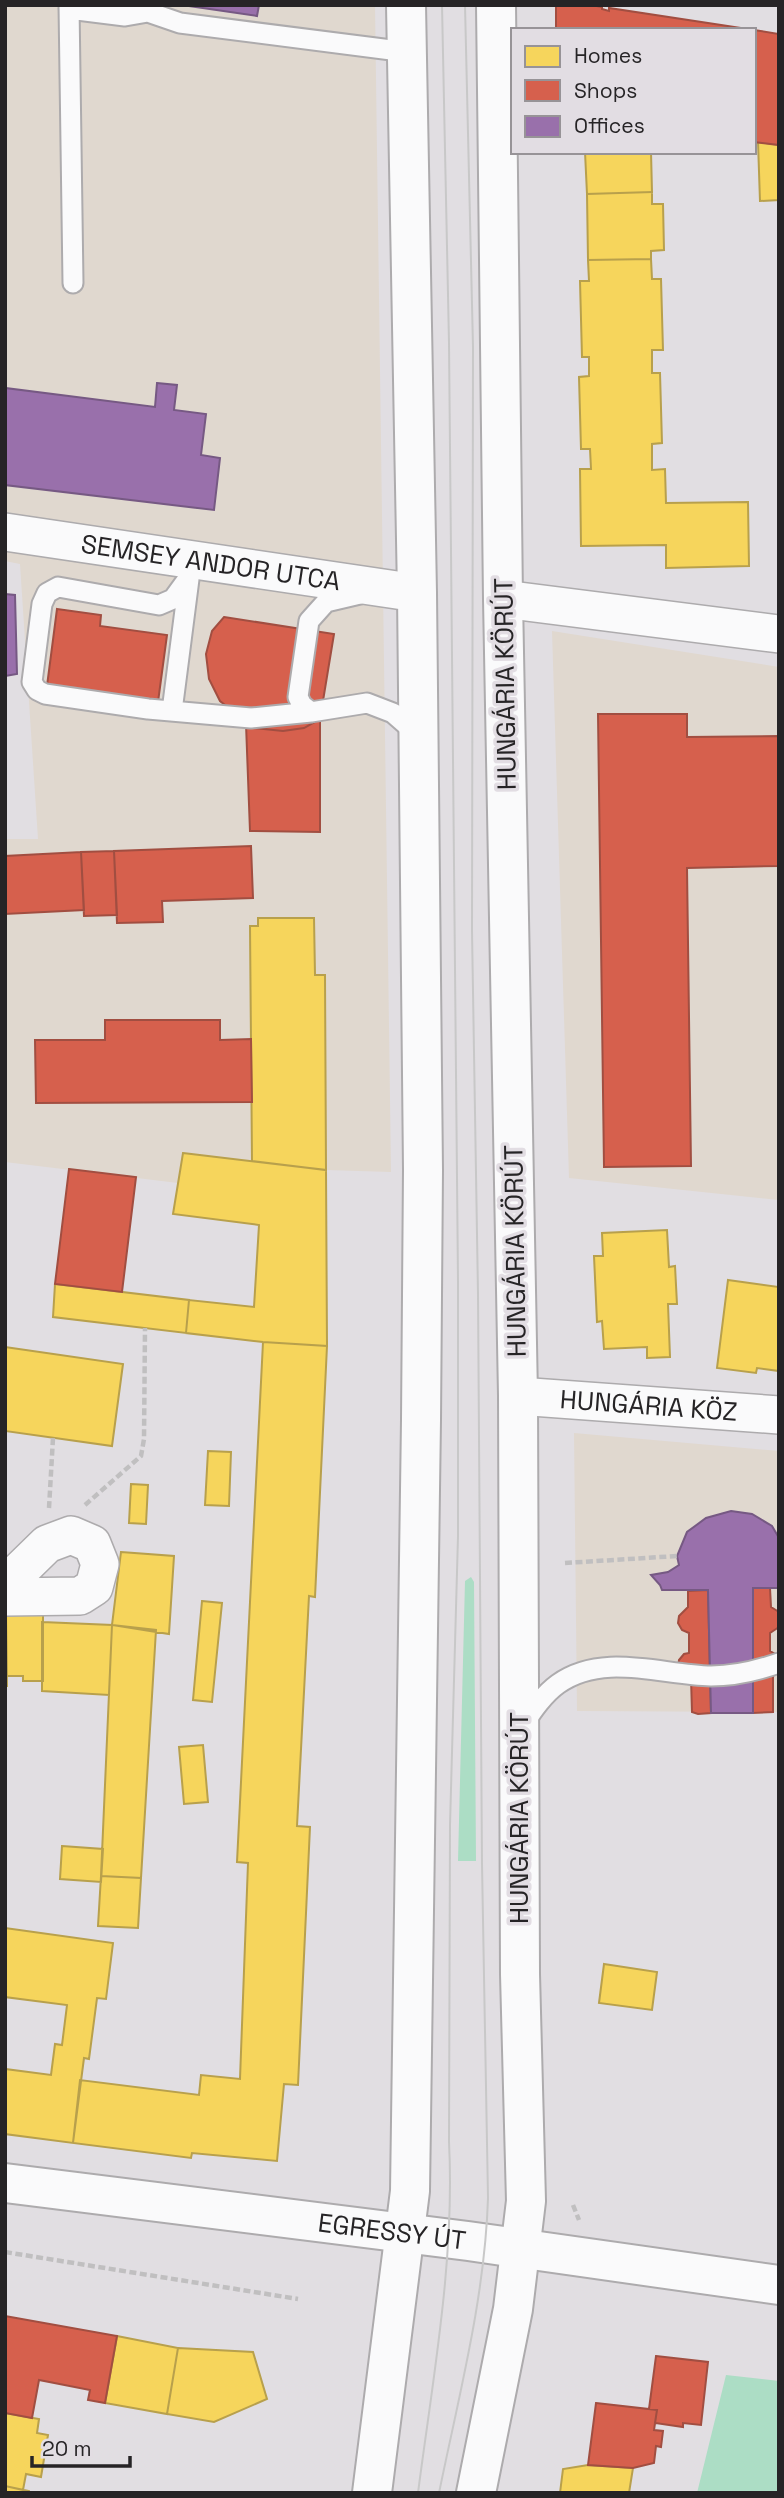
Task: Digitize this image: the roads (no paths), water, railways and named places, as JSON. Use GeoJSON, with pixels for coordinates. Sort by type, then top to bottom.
{"type":"FeatureCollection","features":[{"type":"Feature","properties":{"kind":"main road"},"geometry":{"type":"LineString","coordinates":[[372,2493],[410,2191],[421,1420],[423,1170],[418,735],[400,591],[407,5]]}},
{"type":"Feature","properties":{"kind":"main road","name":"HUNGÁRIA KÖRÚT"},"geometry":{"type":"LineString","coordinates":[[476,2493],[513,2309],[526,2201],[520,1974],[518,1396],[503,599],[496,5]]}},
{"type":"Feature","properties":{"kind":"main road","name":"EGRESSY ÚT"},"geometry":{"type":"LineString","coordinates":[[5,2183],[522,2248],[779,2285]]}},
{"type":"Feature","properties":{"kind":"street","name":"SEMSEY ANDOR UTCA"},"geometry":{"type":"LineString","coordinates":[[5,532],[195,569],[400,591]]}},
{"type":"Feature","properties":{"kind":"street"},"geometry":{"type":"LineString","coordinates":[[503,599],[779,634]]}},
{"type":"Feature","properties":{"kind":"street","name":"HUNGÁRIA KÖZ"},"geometry":{"type":"LineString","coordinates":[[518,1396],[779,1415]]}},
{"type":"Feature","properties":{"kind":"street"},"geometry":{"type":"LineString","coordinates":[[5,1585],[47,1544],[71,1535],[92,1544],[100,1564],[94,1587],[80,1596],[5,1597]]}},
{"type":"Feature","properties":{"kind":"lane"},"geometry":{"type":"LineString","coordinates":[[73,283],[69,7],[125,16],[148,12],[180,23],[407,52]]}},
{"type":"Feature","properties":{"kind":"lane"},"geometry":{"type":"LineString","coordinates":[[195,569],[173,599],[159,605],[58,587],[47,593],[42,604],[32,682],[37,690],[45,694],[148,709],[251,718],[367,703],[393,713],[418,735]]}},
{"type":"Feature","properties":{"kind":"lane"},"geometry":{"type":"LineString","coordinates":[[172,711],[195,569]]}},
{"type":"Feature","properties":{"kind":"lane"},"geometry":{"type":"LineString","coordinates":[[310,712],[298,697],[309,621],[326,602],[400,591]]}},
{"type":"Feature","properties":{"kind":"lane"},"geometry":{"type":"LineString","coordinates":[[519,1731],[537,1704],[559,1683],[592,1669],[621,1667],[710,1675],[753,1672],[779,1663]]}},
{"type":"Feature","properties":{"kind":"tram line"},"geometry":{"type":"LineString","coordinates":[[418,2493],[441,2318],[449,2230],[450,1825],[458,1536],[449,343],[442,5]]}},
{"type":"Feature","properties":{"kind":"tram line"},"geometry":{"type":"LineString","coordinates":[[439,2493],[476,2309],[488,2198],[472,931],[473,347],[465,5]]}}]}
